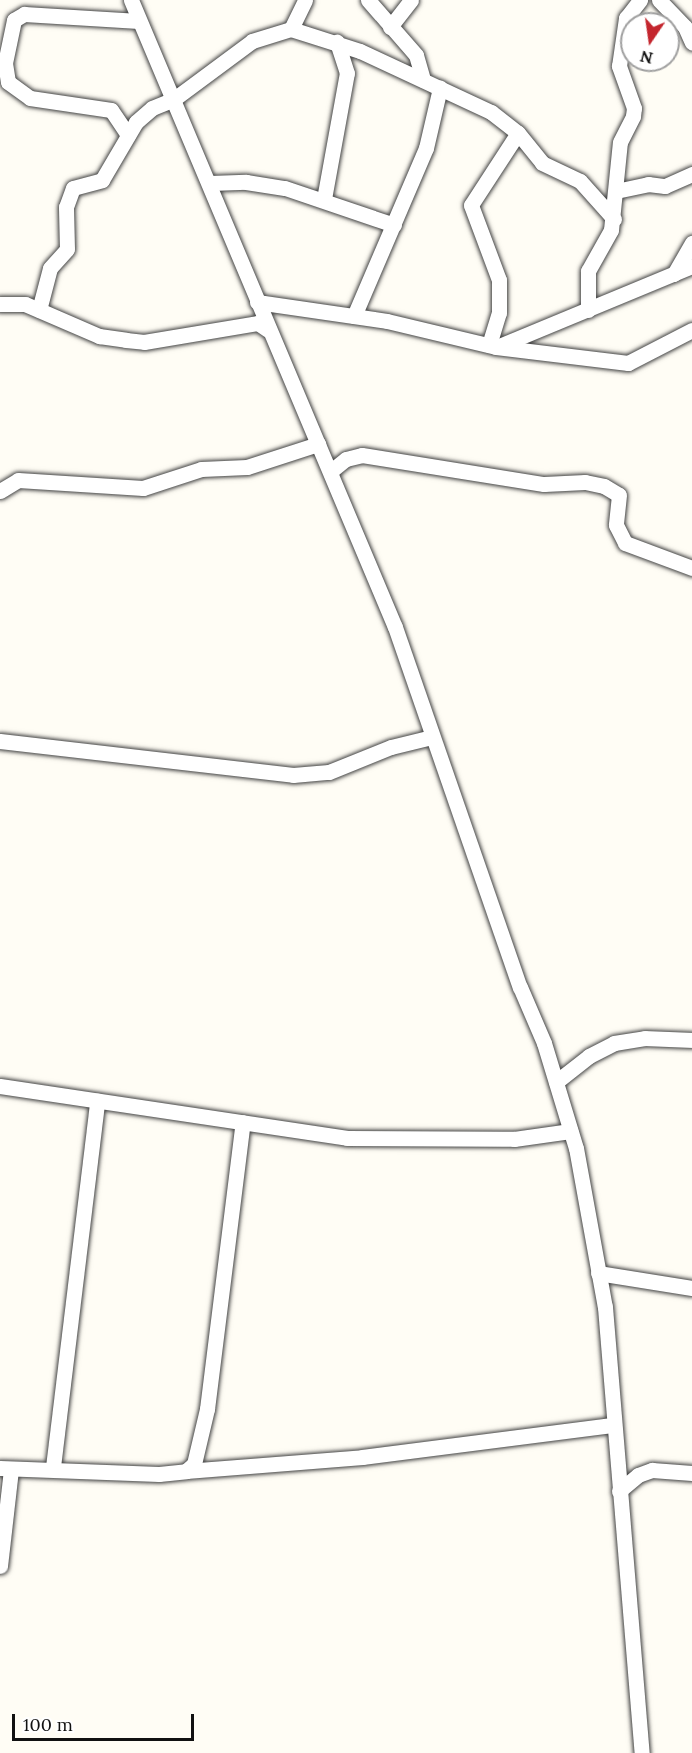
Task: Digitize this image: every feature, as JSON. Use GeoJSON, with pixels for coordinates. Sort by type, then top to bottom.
{"type":"FeatureCollection","features":[{"type":"Feature","properties":{"kind":"street"},"geometry":{"type":"LineString","coordinates":[[131,0],[210,183],[256,302],[331,471],[394,627],[556,1082],[570,1131],[604,1306],[612,1425],[620,1491],[642,1753]]}},
{"type":"Feature","properties":{"kind":"street"},"geometry":{"type":"LineString","coordinates":[[291,29],[305,0]]}},
{"type":"Feature","properties":{"kind":"street"},"geometry":{"type":"LineString","coordinates":[[368,0],[416,55],[423,80]]}},
{"type":"Feature","properties":{"kind":"street"},"geometry":{"type":"LineString","coordinates":[[390,27],[411,0]]}},
{"type":"Feature","properties":{"kind":"street"},"geometry":{"type":"LineString","coordinates":[[588,310],[591,260],[608,239],[614,219],[620,141],[634,108],[619,66],[626,18],[640,0]]}},
{"type":"Feature","properties":{"kind":"street"},"geometry":{"type":"LineString","coordinates":[[659,0],[685,27],[692,43]]}},
{"type":"Feature","properties":{"kind":"street"},"geometry":{"type":"LineString","coordinates":[[128,135],[111,110],[30,98],[8,82],[5,63],[15,20],[24,14],[139,21]]}},
{"type":"Feature","properties":{"kind":"street"},"geometry":{"type":"LineString","coordinates":[[39,310],[50,268],[67,249],[66,207],[69,194],[78,185],[102,180],[128,135],[153,108],[174,99],[252,41],[291,29],[336,42],[491,112],[518,133],[542,163],[580,181],[614,219]]}},
{"type":"Feature","properties":{"kind":"street"},"geometry":{"type":"LineString","coordinates":[[324,199],[347,73],[336,42]]}},
{"type":"Feature","properties":{"kind":"street"},"geometry":{"type":"LineString","coordinates":[[354,316],[426,148],[441,88]]}},
{"type":"Feature","properties":{"kind":"street"},"geometry":{"type":"LineString","coordinates":[[492,346],[499,313],[499,280],[471,205],[518,133]]}},
{"type":"Feature","properties":{"kind":"street"},"geometry":{"type":"LineString","coordinates":[[616,190],[648,184],[665,186],[692,174]]}},
{"type":"Feature","properties":{"kind":"street"},"geometry":{"type":"LineString","coordinates":[[210,183],[246,182],[324,199],[394,225]]}},
{"type":"Feature","properties":{"kind":"street"},"geometry":{"type":"LineString","coordinates":[[674,275],[692,243]]}},
{"type":"Feature","properties":{"kind":"street"},"geometry":{"type":"LineString","coordinates":[[492,346],[588,310],[692,266]]}},
{"type":"Feature","properties":{"kind":"street"},"geometry":{"type":"LineString","coordinates":[[0,304],[16,302],[99,336],[144,342],[258,323],[268,330]]}},
{"type":"Feature","properties":{"kind":"street"},"geometry":{"type":"LineString","coordinates":[[256,302],[354,316],[492,346],[628,363],[692,330]]}},
{"type":"Feature","properties":{"kind":"street"},"geometry":{"type":"LineString","coordinates":[[0,491],[18,480],[142,488],[201,469],[247,467],[318,444]]}},
{"type":"Feature","properties":{"kind":"street"},"geometry":{"type":"LineString","coordinates":[[331,471],[346,459],[362,455],[544,484],[585,482],[604,486],[619,495],[616,525],[625,543],[692,568]]}},
{"type":"Feature","properties":{"kind":"street"},"geometry":{"type":"LineString","coordinates":[[0,741],[293,775],[329,772],[391,747],[432,737]]}},
{"type":"Feature","properties":{"kind":"street"},"geometry":{"type":"LineString","coordinates":[[556,1082],[590,1056],[614,1043],[645,1038],[692,1040]]}},
{"type":"Feature","properties":{"kind":"street"},"geometry":{"type":"LineString","coordinates":[[0,1086],[367,1139],[457,1136],[514,1139],[570,1131]]}},
{"type":"Feature","properties":{"kind":"street"},"geometry":{"type":"LineString","coordinates":[[53,1467],[98,1101]]}},
{"type":"Feature","properties":{"kind":"street"},"geometry":{"type":"LineString","coordinates":[[186,1471],[194,1464],[207,1409],[243,1122]]}},
{"type":"Feature","properties":{"kind":"street"},"geometry":{"type":"LineString","coordinates":[[598,1273],[692,1288]]}},
{"type":"Feature","properties":{"kind":"street"},"geometry":{"type":"LineString","coordinates":[[0,1566],[6,1469],[53,1467],[159,1474],[373,1456],[612,1425]]}},
{"type":"Feature","properties":{"kind":"street"},"geometry":{"type":"LineString","coordinates":[[620,1491],[638,1475],[652,1470],[692,1473]]}}]}
